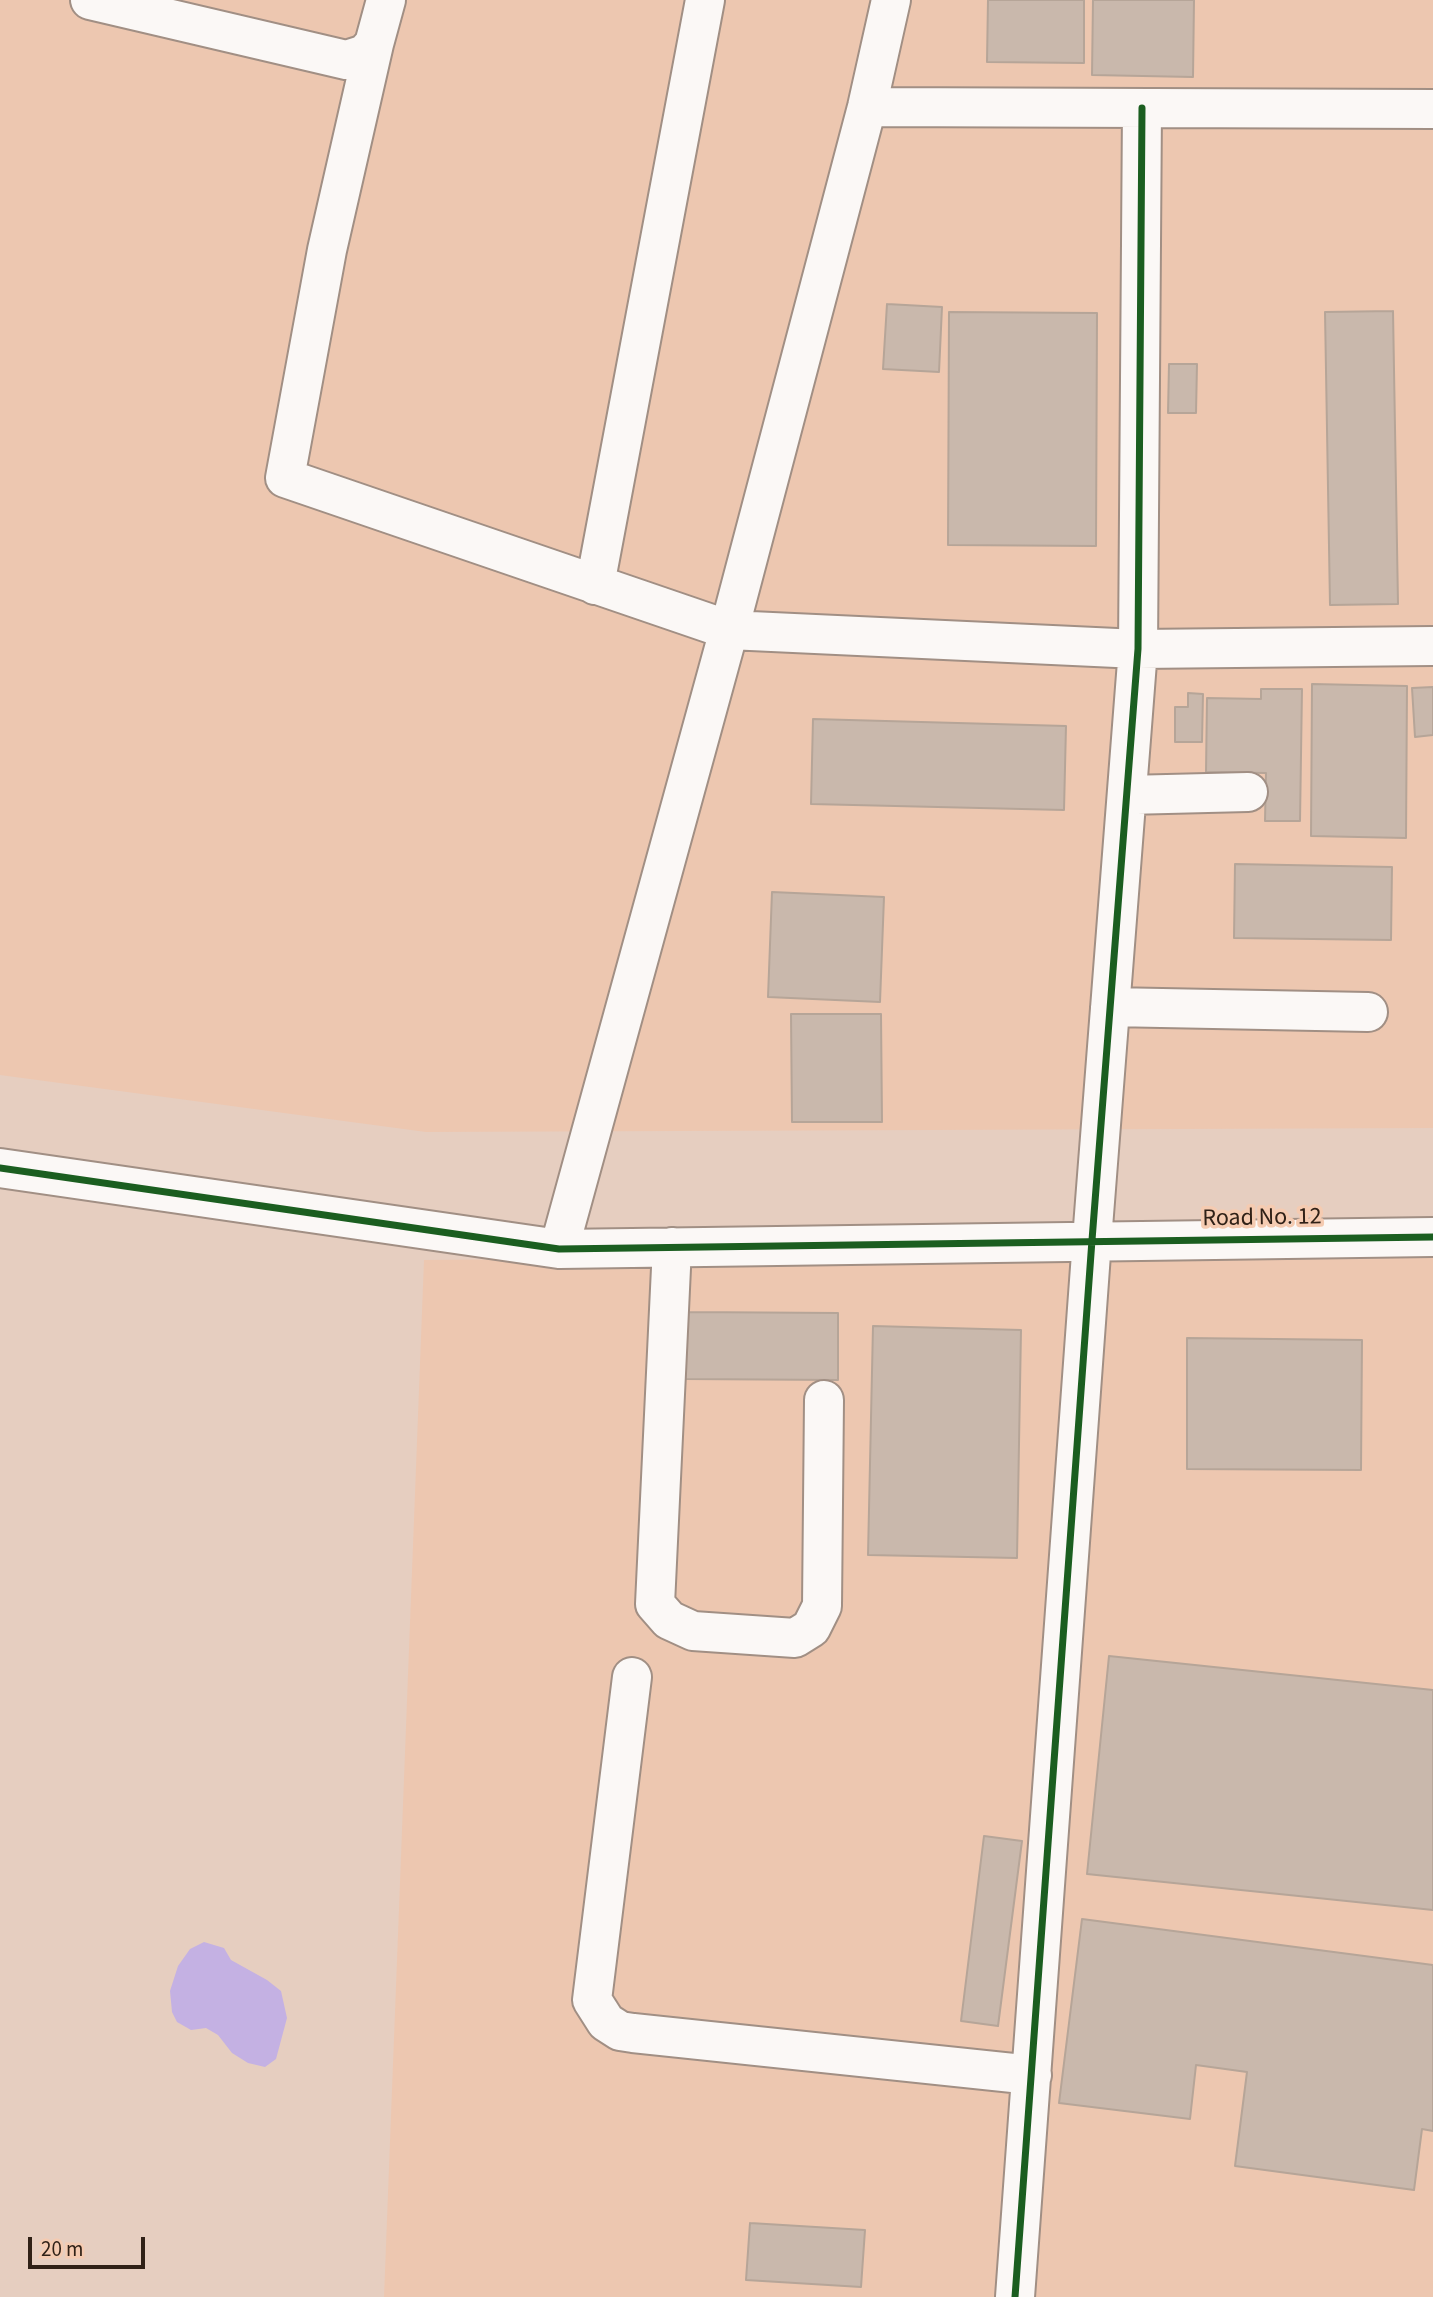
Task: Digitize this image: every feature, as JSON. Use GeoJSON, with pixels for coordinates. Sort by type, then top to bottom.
{"type":"FeatureCollection","features":[{"type":"Feature","properties":{"kind":"street"},"geometry":{"type":"LineString","coordinates":[[90,0],[346,60],[365,54],[374,44]]}},
{"type":"Feature","properties":{"kind":"street"},"geometry":{"type":"LineString","coordinates":[[386,0],[327,250],[285,478],[729,630],[1138,649],[1433,646]]}},
{"type":"Feature","properties":{"kind":"street"},"geometry":{"type":"LineString","coordinates":[[595,585],[705,0]]}},
{"type":"Feature","properties":{"kind":"street"},"geometry":{"type":"LineString","coordinates":[[559,1249],[729,630],[867,107],[891,0]]}},
{"type":"Feature","properties":{"kind":"street"},"geometry":{"type":"LineString","coordinates":[[867,107],[1433,109]]}},
{"type":"Feature","properties":{"kind":"street"},"geometry":{"type":"LineString","coordinates":[[1015,2297],[1138,649],[1142,108]]}},
{"type":"Feature","properties":{"kind":"street"},"geometry":{"type":"LineString","coordinates":[[1126,794],[1248,792]]}},
{"type":"Feature","properties":{"kind":"street"},"geometry":{"type":"LineString","coordinates":[[1110,1007],[1368,1012]]}},
{"type":"Feature","properties":{"kind":"street","name":"Road No. 12"},"geometry":{"type":"LineString","coordinates":[[0,1168],[559,1249],[1433,1237]]}},
{"type":"Feature","properties":{"kind":"street"},"geometry":{"type":"LineString","coordinates":[[673,1247],[655,1604],[669,1620],[693,1631],[794,1638],[811,1628],[822,1606],[824,1400]]}},
{"type":"Feature","properties":{"kind":"street"},"geometry":{"type":"LineString","coordinates":[[632,1677],[592,2000],[606,2022],[620,2031],[633,2033],[1032,2075]]}},
{"type":"Feature","properties":{"kind":"shaded area"},"geometry":{"type":"Polygon","coordinates":[[[0,0],[1433,0],[1433,1128],[426,1132],[0,1075],[0,0]]]}},
{"type":"Feature","properties":{"kind":"shaded area"},"geometry":{"type":"Polygon","coordinates":[[[1433,1252],[1433,2297],[384,2297],[424,1260],[1433,1252]]]}},
{"type":"Feature","properties":{"kind":"shaded area"},"geometry":{"type":"Polygon","coordinates":[[[204,1942],[224,1948],[231,1960],[281,1991],[287,2018],[276,2059],[265,2067],[248,2063],[232,2053],[218,2035],[206,2028],[191,2030],[177,2022],[172,2012],[170,1991],[178,1966],[190,1949],[204,1942]]]}},
{"type":"Feature","properties":{"kind":"building"},"geometry":{"type":"Polygon","coordinates":[[[988,0],[1084,0],[1084,63],[987,62],[988,0]]]}},
{"type":"Feature","properties":{"kind":"building"},"geometry":{"type":"Polygon","coordinates":[[[1093,0],[1194,0],[1193,77],[1092,75],[1093,0]]]}},
{"type":"Feature","properties":{"kind":"building"},"geometry":{"type":"Polygon","coordinates":[[[887,304],[942,307],[939,372],[883,369],[887,304]]]}},
{"type":"Feature","properties":{"kind":"building"},"geometry":{"type":"Polygon","coordinates":[[[1393,311],[1398,604],[1330,605],[1325,312],[1393,311]]]}},
{"type":"Feature","properties":{"kind":"building"},"geometry":{"type":"Polygon","coordinates":[[[949,312],[1097,313],[1096,546],[948,545],[949,312]]]}},
{"type":"Feature","properties":{"kind":"building"},"geometry":{"type":"Polygon","coordinates":[[[1169,364],[1197,364],[1196,413],[1168,413],[1169,364]]]}},
{"type":"Feature","properties":{"kind":"building"},"geometry":{"type":"Polygon","coordinates":[[[1312,684],[1407,686],[1406,838],[1311,836],[1312,684]]]}},
{"type":"Feature","properties":{"kind":"building"},"geometry":{"type":"Polygon","coordinates":[[[1433,687],[1433,735],[1415,737],[1412,688],[1433,687]]]}},
{"type":"Feature","properties":{"kind":"building"},"geometry":{"type":"Polygon","coordinates":[[[1261,689],[1302,689],[1300,821],[1265,821],[1266,773],[1206,772],[1207,698],[1261,699],[1261,689]]]}},
{"type":"Feature","properties":{"kind":"building"},"geometry":{"type":"Polygon","coordinates":[[[1188,693],[1203,694],[1202,742],[1175,742],[1175,707],[1188,707],[1188,693]]]}},
{"type":"Feature","properties":{"kind":"building"},"geometry":{"type":"Polygon","coordinates":[[[813,719],[1066,726],[1064,810],[811,804],[813,719]]]}},
{"type":"Feature","properties":{"kind":"building"},"geometry":{"type":"Polygon","coordinates":[[[1235,864],[1392,867],[1391,940],[1234,938],[1235,864]]]}},
{"type":"Feature","properties":{"kind":"building"},"geometry":{"type":"Polygon","coordinates":[[[772,892],[884,897],[880,1002],[768,997],[772,892]]]}},
{"type":"Feature","properties":{"kind":"building"},"geometry":{"type":"Polygon","coordinates":[[[791,1014],[881,1014],[882,1122],[792,1122],[791,1014]]]}},
{"type":"Feature","properties":{"kind":"building"},"geometry":{"type":"Polygon","coordinates":[[[686,1312],[838,1313],[838,1380],[685,1379],[686,1312]]]}},
{"type":"Feature","properties":{"kind":"building"},"geometry":{"type":"Polygon","coordinates":[[[873,1326],[1021,1330],[1017,1558],[868,1555],[873,1326]]]}},
{"type":"Feature","properties":{"kind":"building"},"geometry":{"type":"Polygon","coordinates":[[[1187,1338],[1362,1340],[1361,1470],[1187,1469],[1187,1338]]]}},
{"type":"Feature","properties":{"kind":"building"},"geometry":{"type":"Polygon","coordinates":[[[1109,1656],[1433,1690],[1433,1910],[1087,1874],[1109,1656]]]}},
{"type":"Feature","properties":{"kind":"building"},"geometry":{"type":"Polygon","coordinates":[[[984,1836],[1022,1841],[998,2026],[961,2021],[984,1836]]]}},
{"type":"Feature","properties":{"kind":"building"},"geometry":{"type":"Polygon","coordinates":[[[1082,1919],[1433,1965],[1433,2131],[1422,2129],[1414,2190],[1235,2166],[1247,2072],[1196,2065],[1190,2119],[1059,2103],[1082,1919]]]}},
{"type":"Feature","properties":{"kind":"building"},"geometry":{"type":"Polygon","coordinates":[[[750,2223],[865,2230],[861,2287],[746,2280],[750,2223]]]}},
{"type":"Feature","properties":{"kind":"cycle path"},"geometry":{"type":"LineString","coordinates":[[1015,2297],[1138,649],[1142,108]]}},
{"type":"Feature","properties":{"kind":"cycle path"},"geometry":{"type":"LineString","coordinates":[[0,1168],[559,1249],[1433,1237]]}}]}
